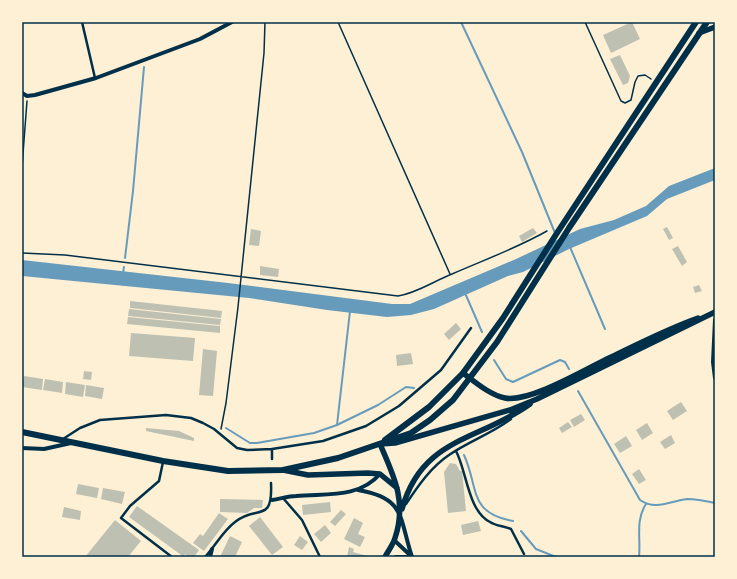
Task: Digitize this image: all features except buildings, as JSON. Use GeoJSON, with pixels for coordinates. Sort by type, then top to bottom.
{"type":"FeatureCollection","features":[{"type":"Feature","properties":{"kind":"main road"},"geometry":{"type":"LineString","coordinates":[[380,444],[429,407],[463,373],[530,277],[557,233],[696,22]]}},
{"type":"Feature","properties":{"kind":"main road"},"geometry":{"type":"LineString","coordinates":[[22,432],[163,462],[228,471],[283,470],[338,458],[411,433],[430,420],[453,400],[497,342],[570,228],[707,22]]}},
{"type":"Feature","properties":{"kind":"street"},"geometry":{"type":"LineString","coordinates":[[22,93],[27,96],[96,78],[200,39],[232,22]]}},
{"type":"Feature","properties":{"kind":"street"},"geometry":{"type":"LineString","coordinates":[[699,33],[715,27]]}},
{"type":"Feature","properties":{"kind":"street"},"geometry":{"type":"LineString","coordinates":[[463,373],[504,398],[520,398],[544,390],[680,324],[715,312]]}},
{"type":"Feature","properties":{"kind":"street"},"geometry":{"type":"LineString","coordinates":[[411,557],[401,513],[398,488],[380,444],[396,443],[510,410],[537,399],[715,312]]}},
{"type":"Feature","properties":{"kind":"street"},"geometry":{"type":"LineString","coordinates":[[715,320],[713,362],[715,378]]}},
{"type":"Feature","properties":{"kind":"street"},"geometry":{"type":"LineString","coordinates":[[385,557],[394,540],[410,484],[422,468],[436,454],[454,442],[519,412],[537,399]]}},
{"type":"Feature","properties":{"kind":"street"},"geometry":{"type":"LineString","coordinates":[[22,448],[44,449],[73,443]]}},
{"type":"Feature","properties":{"kind":"street"},"geometry":{"type":"LineString","coordinates":[[283,470],[308,475],[380,474],[398,488]]}},
{"type":"Feature","properties":{"kind":"street"},"geometry":{"type":"LineString","coordinates":[[272,500],[294,496],[342,494],[358,490],[374,480],[380,474]]}},
{"type":"Feature","properties":{"kind":"street"},"geometry":{"type":"LineString","coordinates":[[358,490],[383,495],[401,513]]}},
{"type":"Feature","properties":{"kind":"street"},"geometry":{"type":"LineString","coordinates":[[394,540],[411,557]]}},
{"type":"Feature","properties":{"kind":"street"},"geometry":{"type":"LineString","coordinates":[[210,557],[212,549]]}},
{"type":"Feature","properties":{"kind":"street"},"geometry":{"type":"LineString","coordinates":[[396,557],[407,557]]}},
{"type":"Feature","properties":{"kind":"lane"},"geometry":{"type":"LineString","coordinates":[[82,22],[96,78]]}},
{"type":"Feature","properties":{"kind":"lane"},"geometry":{"type":"LineString","coordinates":[[60,440],[94,421],[153,416],[179,416],[191,418],[214,429],[231,443],[242,449],[272,449],[323,441],[366,426],[399,406],[441,370],[471,328]]}},
{"type":"Feature","properties":{"kind":"lane"},"geometry":{"type":"LineString","coordinates":[[401,513],[417,487],[427,475],[449,455],[498,429],[519,412]]}},
{"type":"Feature","properties":{"kind":"lane"},"geometry":{"type":"LineString","coordinates":[[272,449],[272,459]]}},
{"type":"Feature","properties":{"kind":"lane"},"geometry":{"type":"LineString","coordinates":[[456,451],[466,473],[471,496],[480,514],[488,522],[511,529],[524,554]]}},
{"type":"Feature","properties":{"kind":"lane"},"geometry":{"type":"LineString","coordinates":[[163,462],[159,481],[130,506],[121,518],[172,557]]}},
{"type":"Feature","properties":{"kind":"lane"},"geometry":{"type":"LineString","coordinates":[[205,557],[235,521],[268,507],[272,500],[271,483]]}},
{"type":"Feature","properties":{"kind":"lane"},"geometry":{"type":"LineString","coordinates":[[283,498],[302,520],[320,557]]}},
{"type":"Feature","properties":{"kind":"path"},"geometry":{"type":"LineString","coordinates":[[220,433],[226,403],[238,307],[264,53],[265,22]]}},
{"type":"Feature","properties":{"kind":"path"},"geometry":{"type":"LineString","coordinates":[[338,22],[450,274]]}},
{"type":"Feature","properties":{"kind":"path"},"geometry":{"type":"LineString","coordinates":[[585,22],[621,101],[625,103],[631,100],[634,82],[638,76],[645,75],[656,82]]}},
{"type":"Feature","properties":{"kind":"path"},"geometry":{"type":"LineString","coordinates":[[22,167],[27,96]]}},
{"type":"Feature","properties":{"kind":"path"},"geometry":{"type":"LineString","coordinates":[[22,253],[64,255],[398,296],[409,294],[450,274],[523,244],[548,231]]}},
{"type":"Feature","properties":{"kind":"water"},"geometry":{"type":"Polygon","coordinates":[[[715,168],[715,180],[667,199],[647,216],[569,249],[523,272],[508,276],[434,309],[411,315],[387,317],[327,310],[249,298],[22,276],[22,260],[228,283],[392,304],[410,304],[516,259],[580,229],[614,220],[646,206],[669,186],[715,168]]]}},
{"type":"Feature","properties":{"kind":"waterway"},"geometry":{"type":"LineString","coordinates":[[461,22],[522,152],[555,233]]}},
{"type":"Feature","properties":{"kind":"waterway"},"geometry":{"type":"LineString","coordinates":[[125,258],[133,191],[144,67]]}},
{"type":"Feature","properties":{"kind":"waterway"},"geometry":{"type":"LineString","coordinates":[[570,247],[605,329]]}},
{"type":"Feature","properties":{"kind":"waterway"},"geometry":{"type":"LineString","coordinates":[[123,273],[124,267]]}},
{"type":"Feature","properties":{"kind":"waterway"},"geometry":{"type":"LineString","coordinates":[[465,293],[482,332]]}},
{"type":"Feature","properties":{"kind":"waterway"},"geometry":{"type":"LineString","coordinates":[[226,428],[250,443],[257,443],[314,433],[337,425],[350,311]]}},
{"type":"Feature","properties":{"kind":"waterway"},"geometry":{"type":"LineString","coordinates":[[494,360],[506,379],[513,382],[560,360],[565,362],[569,369]]}},
{"type":"Feature","properties":{"kind":"waterway"},"geometry":{"type":"LineString","coordinates":[[337,425],[378,405],[406,387],[414,388]]}},
{"type":"Feature","properties":{"kind":"waterway"},"geometry":{"type":"LineString","coordinates":[[578,391],[640,500],[652,505],[687,499],[715,503]]}},
{"type":"Feature","properties":{"kind":"waterway"},"geometry":{"type":"LineString","coordinates":[[464,455],[469,467],[477,497],[482,505],[488,512],[513,521]]}},
{"type":"Feature","properties":{"kind":"waterway"},"geometry":{"type":"LineString","coordinates":[[639,557],[639,523],[646,504]]}},
{"type":"Feature","properties":{"kind":"waterway"},"geometry":{"type":"LineString","coordinates":[[521,531],[536,549],[556,557]]}}]}
